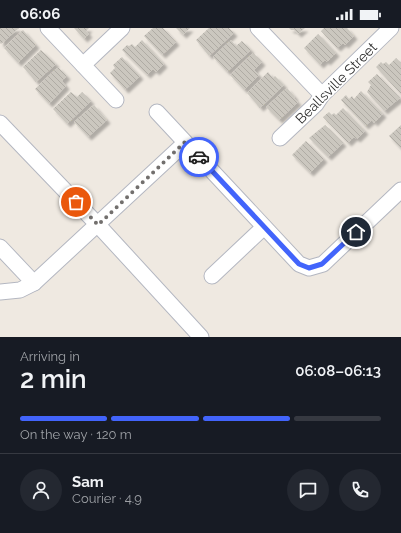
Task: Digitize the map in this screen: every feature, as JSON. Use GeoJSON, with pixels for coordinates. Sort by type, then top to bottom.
{"type":"FeatureCollection","features":[{"type":"Feature","properties":{"kind":"street"},"geometry":{"type":"LineString","coordinates":[[48,28],[116,100]]}},
{"type":"Feature","properties":{"kind":"street"},"geometry":{"type":"LineString","coordinates":[[83,65],[122,28]]}},
{"type":"Feature","properties":{"kind":"street"},"geometry":{"type":"LineString","coordinates":[[258,28],[322,95]]}},
{"type":"Feature","properties":{"kind":"street","name":"Beallsville Street"},"geometry":{"type":"LineString","coordinates":[[280,138],[391,28]]}},
{"type":"Feature","properties":{"kind":"street"},"geometry":{"type":"LineString","coordinates":[[157,112],[299,264],[309,268],[322,264],[401,190]]}},
{"type":"Feature","properties":{"kind":"street"},"geometry":{"type":"LineString","coordinates":[[0,123],[98,225],[201,337]]}},
{"type":"Feature","properties":{"kind":"street"},"geometry":{"type":"LineString","coordinates":[[0,292],[20,290],[34,283],[98,225],[185,142]]}},
{"type":"Feature","properties":{"kind":"street"},"geometry":{"type":"LineString","coordinates":[[212,276],[264,227]]}},
{"type":"Feature","properties":{"kind":"street"},"geometry":{"type":"LineString","coordinates":[[0,247],[34,283]]}},
{"type":"Feature","properties":{"kind":"building"},"geometry":{"type":"Polygon","coordinates":[[[0,28],[19,28],[1,44],[0,28]]]}},
{"type":"Feature","properties":{"kind":"building"},"geometry":{"type":"Polygon","coordinates":[[[74,28],[89,28],[86,31],[89,34],[84,39],[74,28]]]}},
{"type":"Feature","properties":{"kind":"building"},"geometry":{"type":"Polygon","coordinates":[[[153,28],[163,28],[176,42],[162,55],[144,36],[153,28]]]}},
{"type":"Feature","properties":{"kind":"building"},"geometry":{"type":"Polygon","coordinates":[[[176,28],[190,28],[183,35],[176,28]]]}},
{"type":"Feature","properties":{"kind":"building"},"geometry":{"type":"Polygon","coordinates":[[[209,28],[229,28],[234,33],[209,56],[196,40],[209,28]]]}},
{"type":"Feature","properties":{"kind":"building"},"geometry":{"type":"Polygon","coordinates":[[[289,28],[305,28],[298,34],[289,28]]]}},
{"type":"Feature","properties":{"kind":"building"},"geometry":{"type":"Polygon","coordinates":[[[324,28],[347,28],[354,36],[345,45],[343,43],[337,48],[321,31],[324,28]]]}},
{"type":"Feature","properties":{"kind":"building"},"geometry":{"type":"Polygon","coordinates":[[[23,30],[36,45],[18,63],[4,48],[23,30]]]}},
{"type":"Feature","properties":{"kind":"building"},"geometry":{"type":"Polygon","coordinates":[[[318,34],[336,53],[327,62],[325,60],[320,65],[304,48],[318,34]]]}},
{"type":"Feature","properties":{"kind":"building"},"geometry":{"type":"Polygon","coordinates":[[[142,40],[164,64],[156,72],[153,69],[147,75],[122,50],[127,45],[129,46],[132,44],[135,47],[142,40]]]}},
{"type":"Feature","properties":{"kind":"building"},"geometry":{"type":"Polygon","coordinates":[[[231,40],[236,46],[242,41],[251,50],[227,72],[213,57],[231,40]]]}},
{"type":"Feature","properties":{"kind":"building"},"geometry":{"type":"Polygon","coordinates":[[[41,50],[56,64],[36,82],[23,67],[41,50]]]}},
{"type":"Feature","properties":{"kind":"building"},"geometry":{"type":"Polygon","coordinates":[[[253,53],[262,62],[254,70],[259,75],[244,90],[230,75],[253,53]]]}},
{"type":"Feature","properties":{"kind":"building"},"geometry":{"type":"Polygon","coordinates":[[[122,57],[140,76],[125,90],[110,73],[115,68],[113,65],[122,57]]]}},
{"type":"Feature","properties":{"kind":"building"},"geometry":{"type":"Polygon","coordinates":[[[396,58],[401,63],[401,94],[376,67],[381,62],[383,64],[386,62],[389,65],[396,58]]]}},
{"type":"Feature","properties":{"kind":"building"},"geometry":{"type":"Polygon","coordinates":[[[58,67],[67,76],[62,81],[66,86],[49,104],[35,89],[58,67]]]}},
{"type":"Feature","properties":{"kind":"building"},"geometry":{"type":"Polygon","coordinates":[[[268,72],[273,78],[275,76],[284,85],[260,108],[247,93],[268,72]]]}},
{"type":"Feature","properties":{"kind":"building"},"geometry":{"type":"Polygon","coordinates":[[[377,74],[400,98],[384,111],[367,92],[371,85],[368,82],[377,74]]]}},
{"type":"Feature","properties":{"kind":"building"},"geometry":{"type":"Polygon","coordinates":[[[287,88],[298,102],[279,120],[266,107],[287,88]]]}},
{"type":"Feature","properties":{"kind":"building"},"geometry":{"type":"Polygon","coordinates":[[[361,91],[383,114],[374,123],[372,120],[365,126],[341,100],[346,95],[349,99],[352,96],[354,99],[361,91]]]}},
{"type":"Feature","properties":{"kind":"building"},"geometry":{"type":"Polygon","coordinates":[[[71,92],[77,97],[82,92],[91,101],[67,124],[53,109],[71,92]]]}},
{"type":"Feature","properties":{"kind":"building"},"geometry":{"type":"Polygon","coordinates":[[[94,105],[107,120],[88,137],[74,122],[94,105]]]}},
{"type":"Feature","properties":{"kind":"building"},"geometry":{"type":"Polygon","coordinates":[[[343,108],[365,131],[357,139],[354,137],[348,143],[323,117],[329,112],[332,115],[334,113],[336,115],[343,108]]]}},
{"type":"Feature","properties":{"kind":"building"},"geometry":{"type":"Polygon","coordinates":[[[325,125],[343,143],[328,157],[309,138],[325,125]]]}},
{"type":"Feature","properties":{"kind":"building"},"geometry":{"type":"Polygon","coordinates":[[[401,125],[401,149],[389,136],[401,125]]]}},
{"type":"Feature","properties":{"kind":"building"},"geometry":{"type":"Polygon","coordinates":[[[306,141],[324,159],[310,173],[292,155],[306,141]]]}},
{"type":"Feature","properties":{"kind":"way so far"},"geometry":{"type":"LineString","coordinates":[[76,202],[98,225],[185,142],[199,157]]}},
{"type":"Feature","properties":{"kind":"route"},"geometry":{"type":"LineString","coordinates":[[199,157],[299,264],[309,268],[322,264],[356,232]]}}]}
